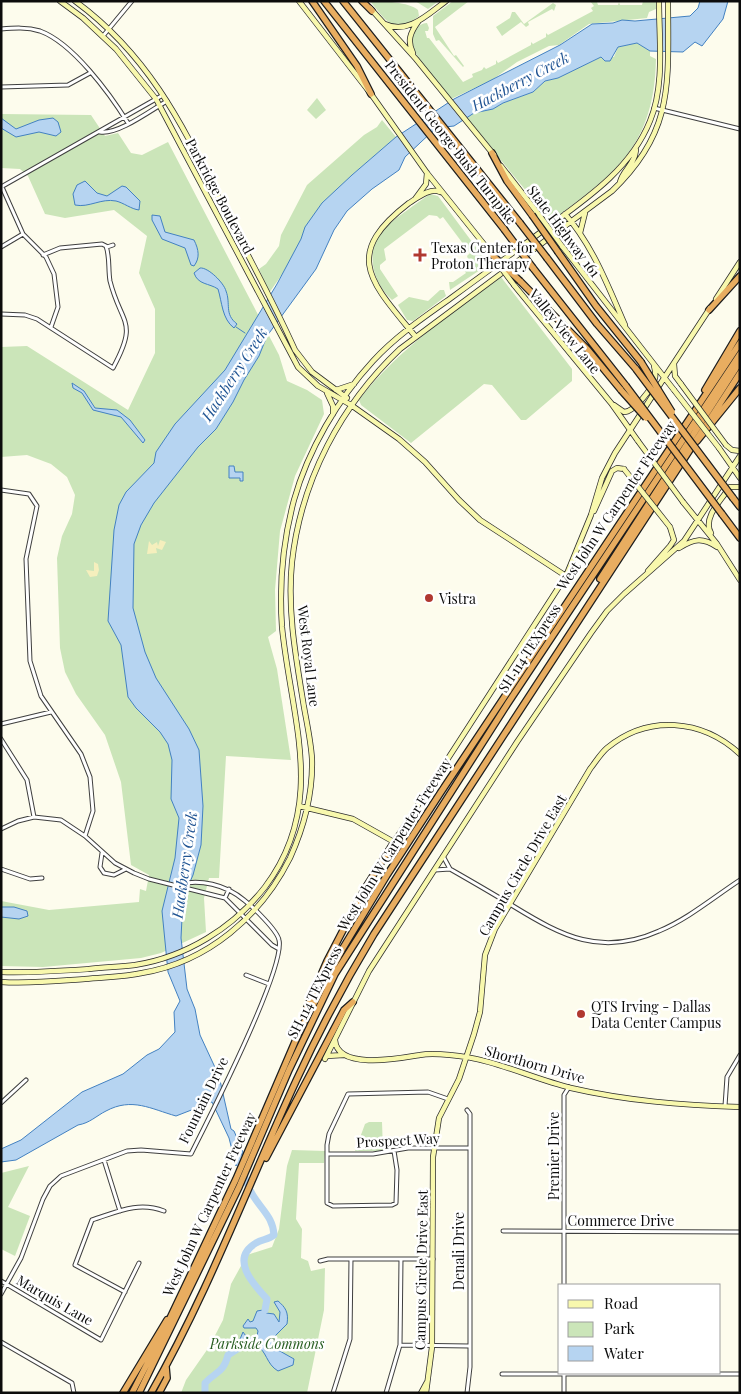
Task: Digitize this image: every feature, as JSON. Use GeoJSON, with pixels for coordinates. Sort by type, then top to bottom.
{"type":"FeatureCollection","features":[{"type":"Feature","properties":{"kind":"highway"},"geometry":{"type":"LineString","coordinates":[[312,1],[357,66],[371,94]]}},
{"type":"Feature","properties":{"kind":"highway","name":"President George Bush Turnpike"},"geometry":{"type":"LineString","coordinates":[[324,1],[504,229],[623,388],[657,427],[740,538]]}},
{"type":"Feature","properties":{"kind":"highway","name":"President George Bush Turnpike"},"geometry":{"type":"LineString","coordinates":[[343,1],[636,369],[740,507]]}},
{"type":"Feature","properties":{"kind":"highway"},"geometry":{"type":"LineString","coordinates":[[363,1],[372,11]]}},
{"type":"Feature","properties":{"kind":"highway"},"geometry":{"type":"LineString","coordinates":[[492,153],[507,181],[596,306],[641,362],[682,432]]}},
{"type":"Feature","properties":{"kind":"highway"},"geometry":{"type":"LineString","coordinates":[[488,251],[520,280],[623,388]]}},
{"type":"Feature","properties":{"kind":"highway"},"geometry":{"type":"LineString","coordinates":[[709,310],[740,276]]}},
{"type":"Feature","properties":{"kind":"highway"},"geometry":{"type":"LineString","coordinates":[[703,398],[706,386],[740,332]]}},
{"type":"Feature","properties":{"kind":"highway","name":"West John W Carpenter Freeway"},"geometry":{"type":"LineString","coordinates":[[132,1393],[174,1311],[236,1179],[300,1030],[343,948],[387,875],[441,792],[740,343]]}},
{"type":"Feature","properties":{"kind":"highway","name":"SH 114 TEXpress"},"geometry":{"type":"LineString","coordinates":[[139,1393],[239,1187],[288,1070],[335,974],[508,703],[740,354]]}},
{"type":"Feature","properties":{"kind":"highway"},"geometry":{"type":"LineString","coordinates":[[592,597],[593,589],[740,362]]}},
{"type":"Feature","properties":{"kind":"highway","name":"West John W Carpenter Freeway"},"geometry":{"type":"LineString","coordinates":[[151,1393],[166,1367],[244,1200],[297,1079],[359,959],[592,597],[740,373]]}},
{"type":"Feature","properties":{"kind":"highway"},"geometry":{"type":"LineString","coordinates":[[685,454],[740,388]]}},
{"type":"Feature","properties":{"kind":"highway"},"geometry":{"type":"LineString","coordinates":[[441,792],[450,786],[508,703]]}},
{"type":"Feature","properties":{"kind":"highway"},"geometry":{"type":"LineString","coordinates":[[300,1030],[308,1003],[327,961],[364,890],[394,842]]}},
{"type":"Feature","properties":{"kind":"highway"},"geometry":{"type":"LineString","coordinates":[[262,1160],[268,1156],[344,1010],[353,1002]]}},
{"type":"Feature","properties":{"kind":"highway"},"geometry":{"type":"LineString","coordinates":[[124,1393],[158,1331],[174,1311]]}},
{"type":"Feature","properties":{"kind":"highway"},"geometry":{"type":"LineString","coordinates":[[159,1393],[167,1378],[166,1367]]}},
{"type":"Feature","properties":{"kind":"main road","name":"Parkridge Boulevard"},"geometry":{"type":"LineString","coordinates":[[60,1],[103,36],[128,63],[160,105],[284,345],[304,375],[342,402],[351,405],[420,457],[480,520],[566,576]]}},
{"type":"Feature","properties":{"kind":"main road","name":"Parkridge Boulevard"},"geometry":{"type":"LineString","coordinates":[[75,1],[110,29],[136,56],[164,94],[303,361],[322,381],[346,397],[351,405]]}},
{"type":"Feature","properties":{"kind":"main road","name":"Valley View Lane"},"geometry":{"type":"LineString","coordinates":[[299,1],[371,94],[427,173],[514,285],[611,403],[683,502],[718,546],[740,580]]}},
{"type":"Feature","properties":{"kind":"main road"},"geometry":{"type":"LineString","coordinates":[[379,19],[395,27],[405,27],[419,21],[446,1]]}},
{"type":"Feature","properties":{"kind":"main road","name":"West Royal Lane"},"geometry":{"type":"LineString","coordinates":[[1,972],[108,967],[148,962],[180,952],[206,938],[240,912],[263,888],[282,858],[299,806],[302,773],[301,745],[281,611],[285,543],[294,502],[307,463],[333,415],[373,361],[408,328],[566,214],[619,171],[636,149],[651,120],[657,94],[659,1]]}},
{"type":"Feature","properties":{"kind":"main road","name":"West Royal Lane"},"geometry":{"type":"LineString","coordinates":[[1,982],[35,983],[109,977],[149,972],[187,959],[208,949],[247,919],[281,875],[293,851],[307,808],[311,784],[311,750],[290,609],[294,545],[301,512],[329,440],[351,405],[382,366],[415,336],[588,209],[619,184],[643,156],[658,127],[667,95],[668,1]]}},
{"type":"Feature","properties":{"kind":"main road","name":"State Highway 161"},"geometry":{"type":"LineString","coordinates":[[372,11],[416,59],[439,91],[492,153],[719,448],[740,478]]}},
{"type":"Feature","properties":{"kind":"main road"},"geometry":{"type":"LineString","coordinates":[[416,59],[409,40],[411,32],[419,21]]}},
{"type":"Feature","properties":{"kind":"main road"},"geometry":{"type":"LineString","coordinates":[[619,184],[621,176],[635,158],[636,149]]}},
{"type":"Feature","properties":{"kind":"main road"},"geometry":{"type":"LineString","coordinates":[[415,199],[426,184],[427,173]]}},
{"type":"Feature","properties":{"kind":"main road"},"geometry":{"type":"LineString","coordinates":[[415,336],[377,287],[372,276],[369,262],[373,240],[387,221],[415,199],[433,190],[442,192]]}},
{"type":"Feature","properties":{"kind":"main road"},"geometry":{"type":"LineString","coordinates":[[580,233],[582,219],[588,209]]}},
{"type":"Feature","properties":{"kind":"main road"},"geometry":{"type":"LineString","coordinates":[[566,214],[598,262],[628,330]]}},
{"type":"Feature","properties":{"kind":"main road","name":"West John W Carpenter Freeway"},"geometry":{"type":"LineString","coordinates":[[394,842],[566,576],[591,515],[602,478],[630,428],[740,262]]}},
{"type":"Feature","properties":{"kind":"main road"},"geometry":{"type":"LineString","coordinates":[[611,403],[624,412],[634,408],[654,382],[656,373],[652,362]]}},
{"type":"Feature","properties":{"kind":"main road"},"geometry":{"type":"LineString","coordinates":[[674,363],[674,371],[681,384],[726,445],[732,450],[740,451]]}},
{"type":"Feature","properties":{"kind":"main road"},"geometry":{"type":"LineString","coordinates":[[336,390],[351,386],[357,382]]}},
{"type":"Feature","properties":{"kind":"main road"},"geometry":{"type":"LineString","coordinates":[[325,390],[330,398],[333,415]]}},
{"type":"Feature","properties":{"kind":"main road"},"geometry":{"type":"LineString","coordinates":[[675,550],[698,521],[740,456]]}},
{"type":"Feature","properties":{"kind":"main road"},"geometry":{"type":"LineString","coordinates":[[591,515],[600,502],[612,471],[617,468],[624,469],[670,528],[674,540],[647,572]]}},
{"type":"Feature","properties":{"kind":"main road"},"geometry":{"type":"LineString","coordinates":[[718,546],[709,530],[710,518],[730,487],[740,487]]}},
{"type":"Feature","properties":{"kind":"main road"},"geometry":{"type":"LineString","coordinates":[[346,1055],[336,1046],[335,1038],[369,971],[606,611],[647,572],[675,550],[697,539],[718,546]]}},
{"type":"Feature","properties":{"kind":"main road"},"geometry":{"type":"LineString","coordinates":[[285,543],[294,545]]}},
{"type":"Feature","properties":{"kind":"main road","name":"Campus Circle Drive East"},"geometry":{"type":"LineString","coordinates":[[426,1393],[432,1347],[434,1148],[438,1118],[448,1100],[466,1057],[480,1012],[485,955],[496,929],[590,769],[605,749],[621,738],[660,724],[687,725],[721,739],[740,754]]}},
{"type":"Feature","properties":{"kind":"main road"},"geometry":{"type":"LineString","coordinates":[[299,806],[352,819],[394,842]]}},
{"type":"Feature","properties":{"kind":"main road"},"geometry":{"type":"LineString","coordinates":[[108,967],[109,977]]}},
{"type":"Feature","properties":{"kind":"main road","name":"Shorthorn Drive"},"geometry":{"type":"LineString","coordinates":[[335,1038],[326,1057],[346,1055],[373,1061],[436,1054],[466,1057],[501,1065],[569,1088],[639,1101],[680,1105],[740,1106]]}},
{"type":"Feature","properties":{"kind":"main road","name":"Campus Circle Drive East"},"geometry":{"type":"LineString","coordinates":[[421,1393],[427,1381]]}},
{"type":"Feature","properties":{"kind":"street"},"geometry":{"type":"LineString","coordinates":[[103,36],[132,1]]}},
{"type":"Feature","properties":{"kind":"street"},"geometry":{"type":"LineString","coordinates":[[1,30],[26,29],[48,35],[61,43],[90,73],[128,123]]}},
{"type":"Feature","properties":{"kind":"street"},"geometry":{"type":"LineString","coordinates":[[1,87],[68,85],[78,82],[90,73]]}},
{"type":"Feature","properties":{"kind":"street"},"geometry":{"type":"LineString","coordinates":[[51,327],[58,307],[56,283],[50,266],[43,255],[24,234],[2,187],[164,94]]}},
{"type":"Feature","properties":{"kind":"street"},"geometry":{"type":"LineString","coordinates":[[100,132],[115,130],[167,101]]}},
{"type":"Feature","properties":{"kind":"street"},"geometry":{"type":"LineString","coordinates":[[140,108],[144,114]]}},
{"type":"Feature","properties":{"kind":"street"},"geometry":{"type":"LineString","coordinates":[[654,108],[663,112],[740,129]]}},
{"type":"Feature","properties":{"kind":"street"},"geometry":{"type":"LineString","coordinates":[[1,247],[24,234]]}},
{"type":"Feature","properties":{"kind":"street"},"geometry":{"type":"LineString","coordinates":[[43,255],[60,248],[102,244],[106,247],[113,245]]}},
{"type":"Feature","properties":{"kind":"street"},"geometry":{"type":"LineString","coordinates":[[1,314],[25,314],[51,327],[113,368],[126,344],[127,330],[111,284],[106,247]]}},
{"type":"Feature","properties":{"kind":"street"},"geometry":{"type":"LineString","coordinates":[[1,490],[29,494],[37,506],[27,553],[28,646],[35,680],[51,712],[81,754],[90,778],[93,811],[85,836]]}},
{"type":"Feature","properties":{"kind":"street"},"geometry":{"type":"LineString","coordinates":[[1,724],[51,712]]}},
{"type":"Feature","properties":{"kind":"street"},"geometry":{"type":"LineString","coordinates":[[1,740],[27,780],[34,817]]}},
{"type":"Feature","properties":{"kind":"street"},"geometry":{"type":"LineString","coordinates":[[1,829],[18,820],[34,817],[61,820],[85,836],[102,853],[126,869],[149,879],[225,898],[272,946],[279,949],[279,940],[275,932],[249,904],[229,889],[210,884],[184,883],[176,885]]}},
{"type":"Feature","properties":{"kind":"street"},"geometry":{"type":"LineString","coordinates":[[102,853],[100,867],[104,873],[114,875],[126,869]]}},
{"type":"Feature","properties":{"kind":"street"},"geometry":{"type":"LineString","coordinates":[[444,856],[450,869]]}},
{"type":"Feature","properties":{"kind":"street"},"geometry":{"type":"LineString","coordinates":[[1,869],[30,878],[42,878]]}},
{"type":"Feature","properties":{"kind":"street"},"geometry":{"type":"LineString","coordinates":[[434,870],[450,869],[540,924],[584,941],[619,942],[646,937],[667,928],[740,880]]}},
{"type":"Feature","properties":{"kind":"street"},"geometry":{"type":"LineString","coordinates":[[210,884],[210,894]]}},
{"type":"Feature","properties":{"kind":"street"},"geometry":{"type":"LineString","coordinates":[[225,898],[229,889]]}},
{"type":"Feature","properties":{"kind":"street","name":"Fountain Drive"},"geometry":{"type":"LineString","coordinates":[[1,1294],[21,1258],[43,1199],[50,1186],[61,1176],[127,1151],[141,1150],[191,1154],[231,1072],[269,984],[278,960],[279,949]]}},
{"type":"Feature","properties":{"kind":"street"},"geometry":{"type":"LineString","coordinates":[[246,975],[269,984]]}},
{"type":"Feature","properties":{"kind":"street"},"geometry":{"type":"LineString","coordinates":[[725,1106],[727,1077],[740,1055]]}},
{"type":"Feature","properties":{"kind":"street"},"geometry":{"type":"LineString","coordinates":[[1,1103],[26,1080]]}},
{"type":"Feature","properties":{"kind":"street","name":"Premier Drive"},"geometry":{"type":"LineString","coordinates":[[564,1284],[564,1095],[569,1088]]}},
{"type":"Feature","properties":{"kind":"street"},"geometry":{"type":"LineString","coordinates":[[394,1151],[397,1170],[396,1203],[392,1205],[333,1206],[328,1203],[329,1134],[348,1094],[428,1092],[448,1100]]}},
{"type":"Feature","properties":{"kind":"street","name":"Denali Drive"},"geometry":{"type":"LineString","coordinates":[[467,1110],[470,1114],[467,1393]]}},
{"type":"Feature","properties":{"kind":"street","name":"Prospect Way"},"geometry":{"type":"LineString","coordinates":[[328,1154],[373,1154],[434,1148],[470,1148]]}},
{"type":"Feature","properties":{"kind":"street"},"geometry":{"type":"LineString","coordinates":[[104,1160],[120,1211]]}},
{"type":"Feature","properties":{"kind":"street"},"geometry":{"type":"LineString","coordinates":[[125,1292],[76,1266],[92,1220],[136,1206],[152,1206],[164,1211]]}},
{"type":"Feature","properties":{"kind":"street","name":"Commerce Drive"},"geometry":{"type":"LineString","coordinates":[[503,1231],[740,1232]]}},
{"type":"Feature","properties":{"kind":"street"},"geometry":{"type":"LineString","coordinates":[[333,1393],[350,1339],[350,1259]]}},
{"type":"Feature","properties":{"kind":"street"},"geometry":{"type":"LineString","coordinates":[[386,1393],[400,1344],[401,1259]]}},
{"type":"Feature","properties":{"kind":"street"},"geometry":{"type":"LineString","coordinates":[[320,1261],[433,1259]]}},
{"type":"Feature","properties":{"kind":"street","name":"Marquis Lane"},"geometry":{"type":"LineString","coordinates":[[1,1281],[101,1340],[139,1263]]}},
{"type":"Feature","properties":{"kind":"street"},"geometry":{"type":"LineString","coordinates":[[1,1342],[72,1383],[74,1392]]}},
{"type":"Feature","properties":{"kind":"street"},"geometry":{"type":"LineString","coordinates":[[400,1344],[432,1347],[469,1346]]}},
{"type":"Feature","properties":{"kind":"street"},"geometry":{"type":"LineString","coordinates":[[502,1374],[558,1373]]}},
{"type":"Feature","properties":{"kind":"street"},"geometry":{"type":"LineString","coordinates":[[564,1374],[564,1393]]}},
{"type":"Feature","properties":{"kind":"street"},"geometry":{"type":"LineString","coordinates":[[721,1374],[740,1374]]}},
{"type":"Feature","properties":{"kind":"green space"},"geometry":{"type":"Polygon","coordinates":[[[370,1],[396,2],[409,5],[418,10],[419,16],[411,22],[397,26],[386,20],[370,1]]]}},
{"type":"Feature","properties":{"kind":"green space"},"geometry":{"type":"Polygon","coordinates":[[[415,1],[439,1],[428,9],[415,1]]]}},
{"type":"Feature","properties":{"kind":"green space"},"geometry":{"type":"Polygon","coordinates":[[[453,1],[469,1],[435,27],[463,67],[439,40],[436,41],[433,34],[433,16],[453,1]]]}},
{"type":"Feature","properties":{"kind":"green space"},"geometry":{"type":"Polygon","coordinates":[[[590,1],[597,2],[598,5],[618,5],[619,2],[620,5],[642,5],[643,1],[656,1],[656,9],[649,12],[647,18],[589,24],[559,45],[549,46],[517,62],[492,80],[451,99],[431,76],[413,47],[412,38],[414,31],[421,24],[427,23],[429,28],[428,31],[425,31],[427,38],[429,38],[463,82],[473,77],[472,74],[482,70],[484,67],[486,69],[496,64],[496,60],[498,63],[531,45],[531,42],[533,44],[546,37],[546,33],[548,35],[593,11],[591,8],[594,6],[590,1]]]}},
{"type":"Feature","properties":{"kind":"green space"},"geometry":{"type":"Polygon","coordinates":[[[553,3],[556,5],[554,11],[552,9],[528,22],[529,25],[526,27],[521,22],[502,36],[496,27],[510,18],[512,12],[515,12],[524,24],[553,3]]]}},
{"type":"Feature","properties":{"kind":"green space"},"geometry":{"type":"Polygon","coordinates":[[[637,43],[650,51],[650,56],[656,59],[654,89],[648,114],[639,136],[627,155],[612,172],[595,188],[551,221],[466,118],[474,113],[493,109],[503,103],[533,92],[545,81],[558,78],[601,57],[614,57],[618,47],[637,43]]]}},
{"type":"Feature","properties":{"kind":"green space"},"geometry":{"type":"Polygon","coordinates":[[[317,98],[326,110],[316,119],[307,110],[317,98]]]}},
{"type":"Feature","properties":{"kind":"green space"},"geometry":{"type":"Polygon","coordinates":[[[1,114],[91,115],[105,136],[118,133],[131,153],[142,155],[168,142],[279,355],[287,381],[307,390],[322,400],[324,414],[295,476],[280,531],[275,590],[276,631],[268,637],[277,669],[291,760],[226,756],[219,878],[209,878],[204,898],[206,932],[161,953],[141,958],[43,967],[1,966],[1,901],[49,910],[139,902],[140,889],[146,891],[149,875],[131,865],[121,782],[105,735],[76,694],[65,672],[60,648],[57,558],[62,536],[72,514],[75,495],[67,477],[51,464],[27,455],[1,457],[1,347],[27,346],[128,410],[155,353],[155,309],[139,273],[147,236],[114,210],[65,218],[45,214],[28,176],[20,169],[1,168],[1,114]]]}},
{"type":"Feature","properties":{"kind":"green space"},"geometry":{"type":"Polygon","coordinates":[[[382,120],[396,137],[352,175],[269,293],[259,269],[266,264],[279,246],[281,235],[307,185],[364,135],[377,127],[382,120]]]}},
{"type":"Feature","properties":{"kind":"green space"},"geometry":{"type":"Polygon","coordinates":[[[430,194],[438,196],[484,258],[486,266],[450,290],[449,282],[453,282],[466,273],[464,270],[469,262],[467,256],[470,253],[443,217],[440,219],[437,216],[429,215],[384,249],[386,260],[380,265],[380,269],[398,296],[392,300],[379,284],[375,274],[373,254],[375,245],[379,235],[386,227],[430,194]]]}},
{"type":"Feature","properties":{"kind":"green space"},"geometry":{"type":"Polygon","coordinates":[[[501,277],[572,369],[572,381],[526,420],[521,420],[492,385],[484,384],[411,443],[361,405],[359,400],[408,348],[501,277]]]}},
{"type":"Feature","properties":{"kind":"green space"},"geometry":{"type":"Polygon","coordinates":[[[440,290],[444,290],[446,296],[413,321],[407,320],[398,305],[409,297],[428,301],[440,290]]]}},
{"type":"Feature","properties":{"kind":"green space"},"geometry":{"type":"Polygon","coordinates":[[[369,1122],[382,1122],[383,1151],[355,1151],[365,1124],[369,1122]]]}},
{"type":"Feature","properties":{"kind":"green space","name":"Parkside Commons"},"geometry":{"type":"Polygon","coordinates":[[[292,1150],[325,1151],[324,1163],[299,1163],[296,1219],[302,1229],[301,1258],[308,1261],[311,1271],[325,1268],[324,1310],[307,1393],[181,1393],[186,1380],[209,1347],[223,1320],[231,1284],[247,1255],[272,1247],[279,1229],[287,1166],[292,1150]]]}},
{"type":"Feature","properties":{"kind":"green space"},"geometry":{"type":"Polygon","coordinates":[[[29,1166],[8,1207],[30,1216],[15,1256],[1,1249],[1,1173],[29,1166]]]}},
{"type":"Feature","properties":{"kind":"sand"},"geometry":{"type":"Polygon","coordinates":[[[160,540],[166,542],[162,550],[156,548],[157,553],[147,554],[149,541],[152,545],[157,542],[158,546],[160,540]]]}},
{"type":"Feature","properties":{"kind":"sand"},"geometry":{"type":"Polygon","coordinates":[[[94,562],[98,564],[99,570],[97,576],[90,577],[86,570],[94,571],[94,562]]]}},
{"type":"Feature","properties":{"kind":"water"},"geometry":{"type":"Polygon","coordinates":[[[700,1],[728,1],[723,19],[702,46],[695,42],[683,52],[650,51],[637,43],[618,47],[610,61],[605,61],[601,57],[558,78],[545,81],[533,92],[503,103],[493,109],[474,113],[454,126],[436,128],[405,157],[399,170],[372,189],[347,211],[334,230],[316,269],[267,336],[259,356],[216,429],[198,447],[154,503],[141,525],[134,544],[133,608],[145,652],[156,678],[189,729],[199,750],[203,806],[201,845],[193,875],[183,898],[181,938],[187,989],[195,1009],[200,1035],[219,1076],[231,1129],[234,1131],[243,1152],[236,1166],[229,1138],[212,1102],[176,1116],[141,1106],[124,1105],[115,1107],[78,1125],[16,1160],[1,1162],[1,1149],[21,1140],[82,1092],[123,1074],[147,1055],[159,1049],[175,1032],[174,1012],[180,1001],[168,972],[162,911],[175,858],[179,818],[171,799],[172,760],[168,744],[160,732],[136,708],[128,697],[121,645],[108,621],[114,530],[119,505],[126,492],[154,463],[156,452],[175,424],[225,370],[277,284],[301,239],[305,227],[322,203],[396,137],[454,99],[560,45],[592,24],[613,23],[622,20],[635,21],[690,16],[698,8],[700,1]]]}},
{"type":"Feature","properties":{"kind":"water"},"geometry":{"type":"Polygon","coordinates":[[[1,118],[16,129],[39,120],[53,118],[58,122],[61,132],[56,136],[39,132],[16,137],[1,128],[1,118]]]}},
{"type":"Feature","properties":{"kind":"water"},"geometry":{"type":"Polygon","coordinates":[[[85,181],[97,193],[107,196],[122,186],[126,187],[140,201],[139,210],[111,200],[80,206],[75,205],[73,194],[77,185],[85,181]]]}},
{"type":"Feature","properties":{"kind":"water"},"geometry":{"type":"Polygon","coordinates":[[[152,215],[160,216],[165,232],[194,240],[198,254],[194,266],[191,265],[185,248],[162,239],[152,220],[152,215]]]}},
{"type":"Feature","properties":{"kind":"water"},"geometry":{"type":"Polygon","coordinates":[[[200,268],[211,273],[225,288],[230,316],[237,324],[234,328],[227,320],[218,289],[201,282],[196,277],[194,273],[200,268]]]}},
{"type":"Feature","properties":{"kind":"water"},"geometry":{"type":"Polygon","coordinates":[[[72,383],[84,391],[95,408],[117,410],[130,420],[145,440],[143,443],[121,417],[93,410],[82,393],[73,388],[72,383]]]}},
{"type":"Feature","properties":{"kind":"water"},"geometry":{"type":"Polygon","coordinates":[[[229,466],[234,466],[235,472],[243,472],[243,481],[240,481],[240,478],[229,478],[229,466]]]}},
{"type":"Feature","properties":{"kind":"water"},"geometry":{"type":"Polygon","coordinates":[[[1,907],[14,907],[27,911],[28,916],[19,919],[1,917],[1,907]]]}},
{"type":"Feature","properties":{"kind":"water"},"geometry":{"type":"Polygon","coordinates":[[[265,1301],[267,1302],[266,1313],[274,1314],[279,1322],[280,1312],[274,1302],[278,1301],[287,1313],[287,1324],[273,1338],[278,1350],[294,1359],[293,1365],[278,1371],[256,1345],[258,1343],[253,1345],[238,1344],[243,1332],[248,1339],[257,1336],[258,1331],[256,1328],[244,1328],[243,1326],[248,1319],[250,1322],[253,1321],[257,1311],[263,1310],[265,1301]]]}},
{"type":"Feature","properties":{"kind":"waterway"},"geometry":{"type":"LineString","coordinates":[[236,327],[245,333]]}},
{"type":"Feature","properties":{"kind":"waterway","name":"Hackberry Creek"},"geometry":{"type":"LineString","coordinates":[[237,1153],[249,1187],[270,1219],[273,1229],[274,1235],[256,1243],[248,1249],[244,1257],[246,1272],[267,1299],[265,1310]]}},
{"type":"Feature","properties":{"kind":"waterway","name":"Hackberry Creek"},"geometry":{"type":"LineString","coordinates":[[205,1393],[205,1383],[224,1366],[228,1355],[250,1341]]}},
{"type":"Feature","properties":{"kind":"place","name":"Texas Center for Proton Therapy"},"geometry":{"type":"Point","coordinates":[420,255]}},
{"type":"Feature","properties":{"kind":"place","name":"Vistra"},"geometry":{"type":"Point","coordinates":[429,598]}},
{"type":"Feature","properties":{"kind":"place","name":"QTS Irving - Dallas Data Center Campus"},"geometry":{"type":"Point","coordinates":[581,1014]}}]}
